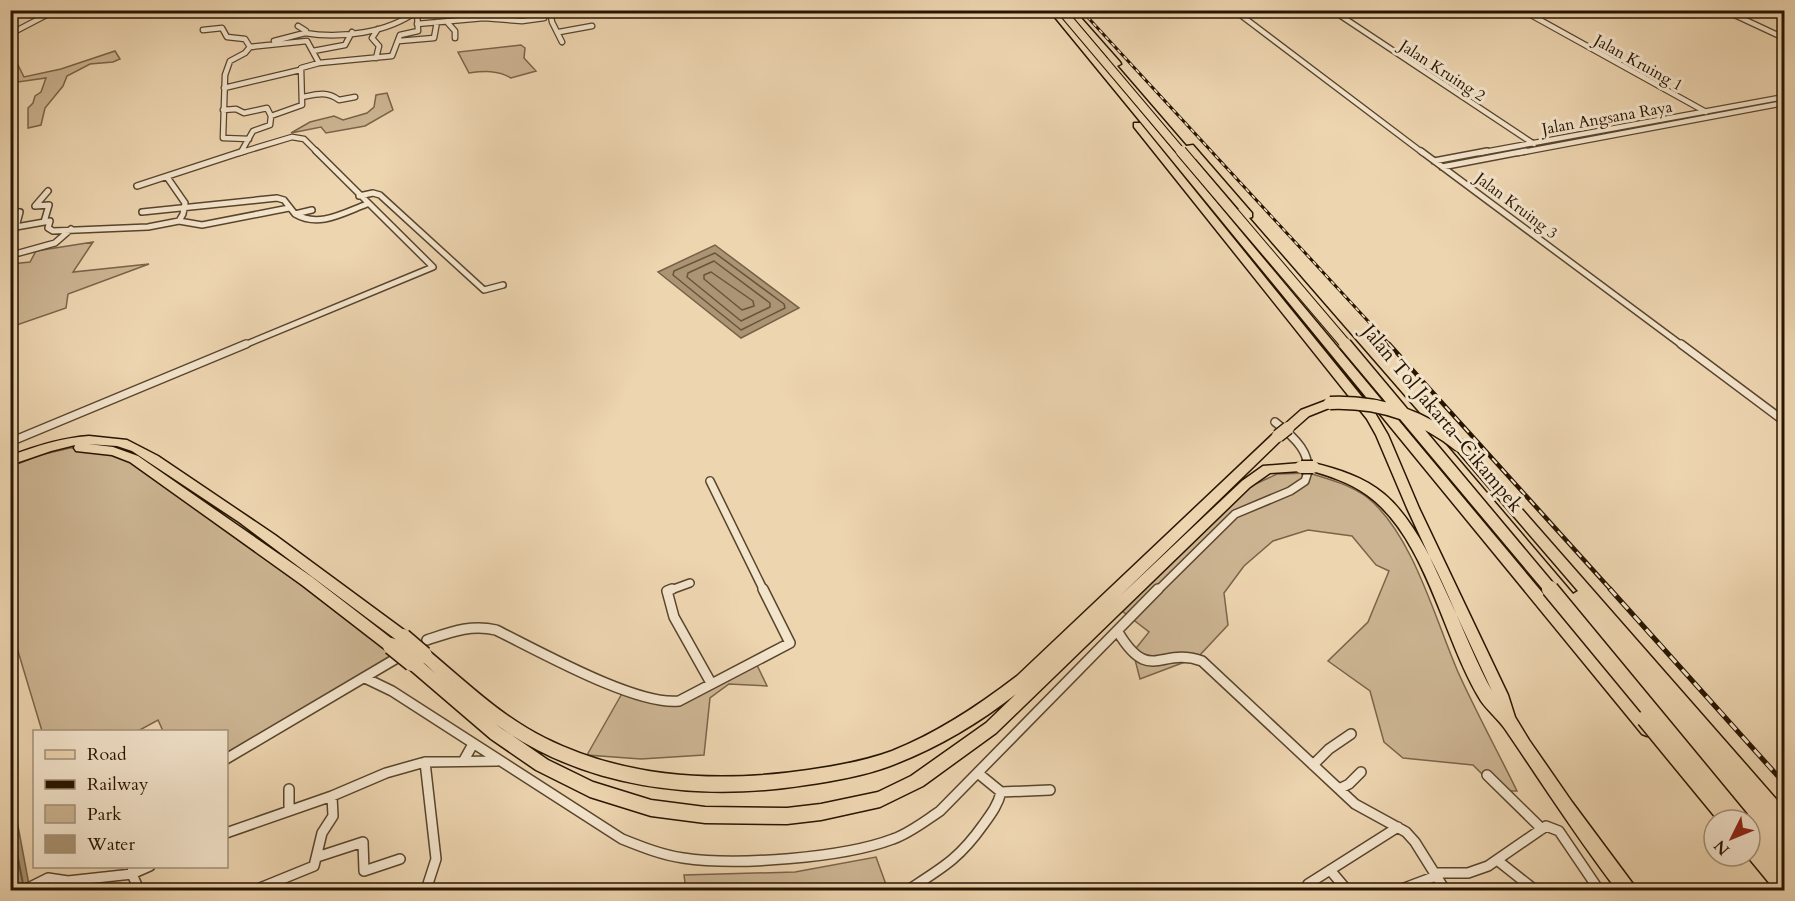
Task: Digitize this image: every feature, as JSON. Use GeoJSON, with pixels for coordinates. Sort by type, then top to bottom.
{"type":"FeatureCollection","features":[{"type":"Feature","properties":{"kind":"highway"},"geometry":{"type":"LineString","coordinates":[[1044,10],[1371,416],[1501,695],[1508,720]]}},
{"type":"Feature","properties":{"kind":"highway"},"geometry":{"type":"LineString","coordinates":[[1052,10],[1434,458],[1718,808]]}},
{"type":"Feature","properties":{"kind":"highway","name":"Jalan Tol Jakarta–Cikampek"},"geometry":{"type":"LineString","coordinates":[[1052,10],[1712,808]]}},
{"type":"Feature","properties":{"kind":"highway"},"geometry":{"type":"LineString","coordinates":[[1063,10],[1441,457],[1731,808]]}},
{"type":"Feature","properties":{"kind":"highway","name":"Jalan Tol Jakarta–Cikampek"},"geometry":{"type":"LineString","coordinates":[[1063,10],[1445,451],[1785,857]]}},
{"type":"Feature","properties":{"kind":"highway"},"geometry":{"type":"LineString","coordinates":[[1070,10],[1385,370],[1785,840]]}},
{"type":"Feature","properties":{"kind":"highway"},"geometry":{"type":"LineString","coordinates":[[10,467],[40,454],[68,448],[113,451],[134,459],[308,580],[397,647],[418,659],[507,724],[541,744],[598,767],[626,775],[657,781],[740,786],[789,781],[855,770],[896,756],[957,727],[987,709],[1022,681],[1280,428],[1305,413],[1330,403],[1370,404],[1406,414],[1438,429],[1460,446],[1785,820]]}},
{"type":"Feature","properties":{"kind":"highway"},"geometry":{"type":"LineString","coordinates":[[10,461],[46,447],[74,440],[119,443],[140,451],[245,518],[397,647]]}},
{"type":"Feature","properties":{"kind":"highway"},"geometry":{"type":"LineString","coordinates":[[418,659],[496,734],[542,765],[590,789],[651,808],[705,815],[761,816],[821,812],[880,799],[917,781],[991,728],[1246,484],[1268,470],[1307,467],[1332,472],[1362,485],[1398,516],[1420,556],[1486,695],[1508,720],[1556,795],[1628,891]]}},
{"type":"Feature","properties":{"kind":"highway"},"geometry":{"type":"LineString","coordinates":[[1762,845],[1785,872]]}},
{"type":"Feature","properties":{"kind":"highway"},"geometry":{"type":"LineString","coordinates":[[1762,860],[1785,888]]}},
{"type":"Feature","properties":{"kind":"highway"},"geometry":{"type":"LineString","coordinates":[[1762,868],[1781,891]]}},
{"type":"Feature","properties":{"kind":"main road"},"geometry":{"type":"LineString","coordinates":[[10,14],[16,10]]}},
{"type":"Feature","properties":{"kind":"street"},"geometry":{"type":"LineString","coordinates":[[10,34],[56,10]]}},
{"type":"Feature","properties":{"kind":"street"},"geometry":{"type":"LineString","coordinates":[[513,13],[523,10]]}},
{"type":"Feature","properties":{"kind":"street"},"geometry":{"type":"LineString","coordinates":[[550,10],[552,22],[562,42]]}},
{"type":"Feature","properties":{"kind":"street","name":"Jalan Kruing 3"},"geometry":{"type":"LineString","coordinates":[[1234,10],[1234,13],[1785,421]]}},
{"type":"Feature","properties":{"kind":"street","name":"Jalan Kruing 2"},"geometry":{"type":"LineString","coordinates":[[1332,10],[1541,148]]}},
{"type":"Feature","properties":{"kind":"street","name":"Jalan Kruing 1"},"geometry":{"type":"LineString","coordinates":[[1522,10],[1714,116]]}},
{"type":"Feature","properties":{"kind":"street"},"geometry":{"type":"LineString","coordinates":[[1724,10],[1785,38]]}},
{"type":"Feature","properties":{"kind":"street"},"geometry":{"type":"LineString","coordinates":[[224,88],[300,70],[306,65],[392,56],[400,35],[417,31],[417,11]]}},
{"type":"Feature","properties":{"kind":"street"},"geometry":{"type":"LineString","coordinates":[[263,46],[305,33],[320,35],[378,28],[407,19],[417,11]]}},
{"type":"Feature","properties":{"kind":"street"},"geometry":{"type":"LineString","coordinates":[[417,24],[486,17],[522,21],[544,18]]}},
{"type":"Feature","properties":{"kind":"street"},"geometry":{"type":"LineString","coordinates":[[447,21],[455,31],[455,38]]}},
{"type":"Feature","properties":{"kind":"street"},"geometry":{"type":"LineString","coordinates":[[399,41],[434,38],[437,22]]}},
{"type":"Feature","properties":{"kind":"street"},"geometry":{"type":"LineString","coordinates":[[298,26],[306,31],[305,33]]}},
{"type":"Feature","properties":{"kind":"street"},"geometry":{"type":"LineString","coordinates":[[559,32],[592,26]]}},
{"type":"Feature","properties":{"kind":"street"},"geometry":{"type":"LineString","coordinates":[[203,30],[222,28],[227,37],[245,39],[250,48]]}},
{"type":"Feature","properties":{"kind":"street"},"geometry":{"type":"LineString","coordinates":[[376,58],[379,46],[372,38],[378,28]]}},
{"type":"Feature","properties":{"kind":"street"},"geometry":{"type":"LineString","coordinates":[[313,51],[343,46],[352,32]]}},
{"type":"Feature","properties":{"kind":"street"},"geometry":{"type":"LineString","coordinates":[[249,139],[223,138],[224,88],[230,61],[250,48],[307,41],[316,53],[319,63]]}},
{"type":"Feature","properties":{"kind":"street"},"geometry":{"type":"LineString","coordinates":[[271,116],[302,105],[300,70]]}},
{"type":"Feature","properties":{"kind":"street"},"geometry":{"type":"LineString","coordinates":[[303,98],[327,93],[333,94],[339,100],[356,97]]}},
{"type":"Feature","properties":{"kind":"street","name":"Jalan Angsana Raya"},"geometry":{"type":"LineString","coordinates":[[1434,161],[1785,98]]}},
{"type":"Feature","properties":{"kind":"street","name":"Jalan Angsana Raya"},"geometry":{"type":"LineString","coordinates":[[1442,166],[1785,103]]}},
{"type":"Feature","properties":{"kind":"street"},"geometry":{"type":"LineString","coordinates":[[223,110],[236,109],[244,113],[267,108],[271,116],[270,125],[253,131],[241,152]]}},
{"type":"Feature","properties":{"kind":"street"},"geometry":{"type":"LineString","coordinates":[[10,442],[433,267],[304,139],[285,138],[137,186]]}},
{"type":"Feature","properties":{"kind":"street"},"geometry":{"type":"LineString","coordinates":[[166,177],[186,201],[186,207],[179,221]]}},
{"type":"Feature","properties":{"kind":"street"},"geometry":{"type":"LineString","coordinates":[[44,222],[49,205],[35,206],[48,191]]}},
{"type":"Feature","properties":{"kind":"street"},"geometry":{"type":"LineString","coordinates":[[359,196],[373,193],[380,195],[484,290],[503,285]]}},
{"type":"Feature","properties":{"kind":"street"},"geometry":{"type":"LineString","coordinates":[[142,212],[277,198],[284,200],[295,214],[306,221],[316,222],[367,204]]}},
{"type":"Feature","properties":{"kind":"street"},"geometry":{"type":"LineString","coordinates":[[13,228],[44,222],[51,222],[50,230],[148,226],[179,221],[202,225],[289,208]]}},
{"type":"Feature","properties":{"kind":"street"},"geometry":{"type":"LineString","coordinates":[[295,214],[312,210]]}},
{"type":"Feature","properties":{"kind":"street"},"geometry":{"type":"LineString","coordinates":[[10,211],[20,212],[13,228]]}},
{"type":"Feature","properties":{"kind":"street"},"geometry":{"type":"LineString","coordinates":[[19,253],[48,246],[66,237],[71,229]]}},
{"type":"Feature","properties":{"kind":"street"},"geometry":{"type":"LineString","coordinates":[[365,678],[392,691],[622,839],[649,850],[684,858],[725,860],[806,857],[862,848],[894,839],[914,829],[940,811],[1235,514],[1255,503],[1296,488],[1305,480],[1307,458],[1304,450],[1299,442],[1280,428]]}},
{"type":"Feature","properties":{"kind":"street"},"geometry":{"type":"LineString","coordinates":[[427,640],[471,626],[490,629],[599,680],[641,696],[671,702],[789,643],[710,481]]}},
{"type":"Feature","properties":{"kind":"street"},"geometry":{"type":"LineString","coordinates":[[690,583],[667,591],[674,617],[711,683]]}},
{"type":"Feature","properties":{"kind":"street"},"geometry":{"type":"LineString","coordinates":[[1118,632],[1131,652],[1147,662],[1160,663],[1186,657],[1202,661],[1354,804],[1398,828],[1415,842],[1445,891]]}},
{"type":"Feature","properties":{"kind":"street"},"geometry":{"type":"LineString","coordinates":[[228,758],[365,678],[397,647]]}},
{"type":"Feature","properties":{"kind":"street"},"geometry":{"type":"LineString","coordinates":[[1313,765],[1329,749],[1351,734]]}},
{"type":"Feature","properties":{"kind":"street"},"geometry":{"type":"LineString","coordinates":[[464,760],[473,744]]}},
{"type":"Feature","properties":{"kind":"street"},"geometry":{"type":"LineString","coordinates":[[228,832],[332,796],[386,773],[425,762],[464,760],[500,762]]}},
{"type":"Feature","properties":{"kind":"street"},"geometry":{"type":"LineString","coordinates":[[425,762],[436,859],[426,891]]}},
{"type":"Feature","properties":{"kind":"street"},"geometry":{"type":"LineString","coordinates":[[1339,789],[1349,784],[1361,772]]}},
{"type":"Feature","properties":{"kind":"street"},"geometry":{"type":"LineString","coordinates":[[979,774],[1001,792],[1050,790]]}},
{"type":"Feature","properties":{"kind":"street"},"geometry":{"type":"LineString","coordinates":[[1486,775],[1542,829]]}},
{"type":"Feature","properties":{"kind":"street"},"geometry":{"type":"LineString","coordinates":[[289,789],[289,810]]}},
{"type":"Feature","properties":{"kind":"street"},"geometry":{"type":"LineString","coordinates":[[908,891],[954,860],[998,804],[1001,792]]}},
{"type":"Feature","properties":{"kind":"street"},"geometry":{"type":"LineString","coordinates":[[255,891],[311,869],[317,857],[322,833],[333,816],[332,796]]}},
{"type":"Feature","properties":{"kind":"street"},"geometry":{"type":"LineString","coordinates":[[1399,890],[1436,875],[1468,873],[1488,866],[1542,829],[1551,826],[1558,831],[1599,891]]}},
{"type":"Feature","properties":{"kind":"street"},"geometry":{"type":"LineString","coordinates":[[1308,884],[1398,828]]}},
{"type":"Feature","properties":{"kind":"street"},"geometry":{"type":"LineString","coordinates":[[317,857],[363,842],[364,871],[400,859]]}},
{"type":"Feature","properties":{"kind":"street"},"geometry":{"type":"LineString","coordinates":[[1497,860],[1535,891]]}},
{"type":"Feature","properties":{"kind":"street"},"geometry":{"type":"LineString","coordinates":[[24,891],[42,886],[56,878],[68,880],[132,870],[139,891]]}},
{"type":"Feature","properties":{"kind":"street"},"geometry":{"type":"LineString","coordinates":[[1330,870],[1347,891]]}},
{"type":"Feature","properties":{"kind":"green space"},"geometry":{"type":"Polygon","coordinates":[[[521,45],[525,48],[524,58],[536,71],[511,78],[491,72],[469,73],[458,52],[521,45]]]}},
{"type":"Feature","properties":{"kind":"green space"},"geometry":{"type":"Polygon","coordinates":[[[11,51],[24,77],[61,69],[115,51],[120,59],[113,62],[90,64],[67,76],[63,86],[45,108],[41,125],[28,128],[28,108],[35,96],[41,92],[46,78],[11,83],[11,51]]]}},
{"type":"Feature","properties":{"kind":"green space"},"geometry":{"type":"Polygon","coordinates":[[[387,93],[393,110],[365,126],[326,133],[321,127],[291,133],[310,122],[334,116],[343,120],[367,113],[374,107],[376,95],[387,93]]]}},
{"type":"Feature","properties":{"kind":"green space"},"geometry":{"type":"Polygon","coordinates":[[[93,242],[73,272],[149,264],[68,294],[66,308],[11,327],[11,264],[30,262],[36,251],[93,242]]]}},
{"type":"Feature","properties":{"kind":"green space"},"geometry":{"type":"Polygon","coordinates":[[[70,448],[90,448],[134,459],[402,655],[228,758],[228,730],[163,730],[158,720],[140,730],[42,730],[11,628],[10,467],[40,455],[70,448]]]}},
{"type":"Feature","properties":{"kind":"green space"},"geometry":{"type":"Polygon","coordinates":[[[1309,473],[1361,493],[1384,514],[1398,533],[1421,579],[1465,687],[1517,791],[1499,791],[1473,765],[1403,758],[1384,742],[1370,691],[1328,661],[1368,622],[1389,571],[1376,565],[1352,536],[1308,530],[1273,541],[1244,566],[1224,593],[1228,625],[1198,657],[1140,679],[1133,652],[1149,632],[1122,611],[1249,487],[1277,474],[1309,473]]]}},
{"type":"Feature","properties":{"kind":"green space"},"geometry":{"type":"Polygon","coordinates":[[[756,663],[767,686],[729,684],[710,698],[704,755],[641,759],[587,755],[624,690],[671,702],[756,663]]]}},
{"type":"Feature","properties":{"kind":"green space"},"geometry":{"type":"Polygon","coordinates":[[[876,857],[888,890],[686,890],[684,875],[795,872],[876,857]]]}},
{"type":"Feature","properties":{"kind":"water"},"geometry":{"type":"Polygon","coordinates":[[[715,245],[799,308],[741,338],[658,272],[715,245]]]}},
{"type":"Feature","properties":{"kind":"water"},"geometry":{"type":"Polygon","coordinates":[[[10,789],[12,794],[30,890],[11,890],[10,789]]]}},
{"type":"Feature","properties":{"kind":"railway"},"geometry":{"type":"LineString","coordinates":[[1081,10],[1391,346]]}},
{"type":"Feature","properties":{"kind":"railway"},"geometry":{"type":"LineString","coordinates":[[1389,344],[1612,591]]}},
{"type":"Feature","properties":{"kind":"railway"},"geometry":{"type":"LineString","coordinates":[[1610,589],[1784,783]]}}]}
